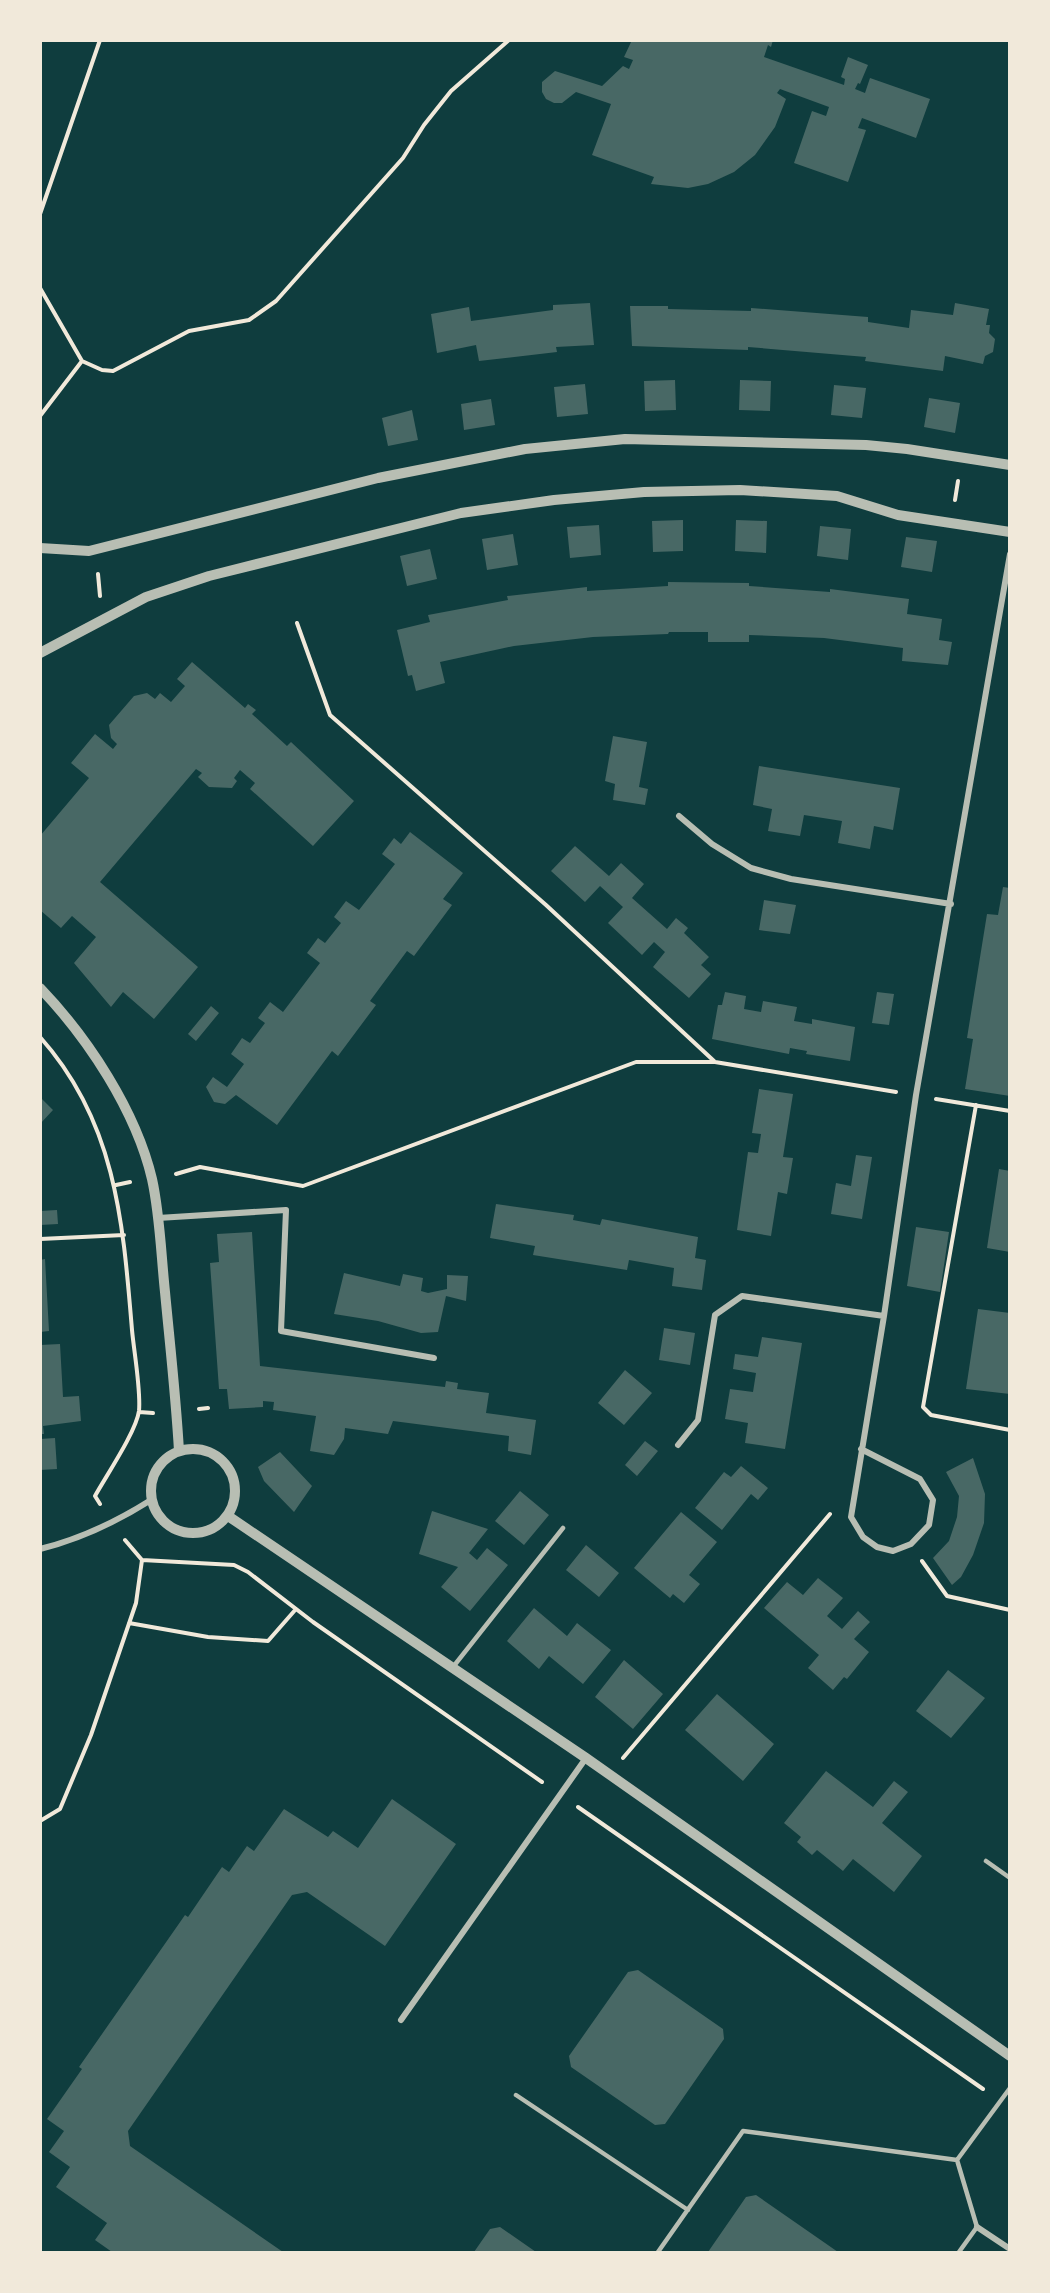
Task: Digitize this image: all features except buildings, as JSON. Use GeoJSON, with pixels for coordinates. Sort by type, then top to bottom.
{"type":"FeatureCollection","features":[{"type":"Feature","properties":{"kind":"street"},"geometry":{"type":"LineString","coordinates":[[40,548],[90,551],[378,478],[525,449],[625,439],[866,445],[1010,465]]}},
{"type":"Feature","properties":{"kind":"street"},"geometry":{"type":"LineString","coordinates":[[40,653],[146,597],[209,576],[461,513],[554,500],[644,492],[740,490],[837,496],[898,515],[1010,532]]}},
{"type":"Feature","properties":{"kind":"street"},"geometry":{"type":"LineString","coordinates":[[861,1449],[920,1479],[933,1500],[929,1525],[911,1544],[893,1551],[877,1547],[863,1537],[851,1517],[855,1485],[861,1449],[884,1316],[916,1095],[1010,554]]}},
{"type":"Feature","properties":{"kind":"street"},"geometry":{"type":"LineString","coordinates":[[679,816],[712,844],[751,868],[790,879],[951,904]]}},
{"type":"Feature","properties":{"kind":"street"},"geometry":{"type":"LineString","coordinates":[[40,988],[84,1037],[99,1062],[133,1129],[151,1178],[158,1218],[179,1450]]}},
{"type":"Feature","properties":{"kind":"street"},"geometry":{"type":"LineString","coordinates":[[158,1218],[286,1210],[280,1331],[434,1358]]}},
{"type":"Feature","properties":{"kind":"street"},"geometry":{"type":"LineString","coordinates":[[678,1445],[698,1420],[715,1315],[742,1296],[884,1316]]}},
{"type":"Feature","properties":{"kind":"street"},"geometry":{"type":"LineString","coordinates":[[179,1450],[206,1451],[226,1466],[236,1491],[228,1516],[218,1526],[205,1532],[191,1534],[177,1532],[160,1518],[151,1500],[150,1485],[156,1470],[166,1458],[179,1450]]}},
{"type":"Feature","properties":{"kind":"street"},"geometry":{"type":"LineString","coordinates":[[40,1549],[63,1544],[112,1524],[151,1500]]}},
{"type":"Feature","properties":{"kind":"street"},"geometry":{"type":"LineString","coordinates":[[228,1516],[586,1758],[1010,2056]]}},
{"type":"Feature","properties":{"kind":"street"},"geometry":{"type":"LineString","coordinates":[[401,2020],[586,1758]]}},
{"type":"Feature","properties":{"kind":"street"},"geometry":{"type":"LineString","coordinates":[[977,2227],[1010,2249]]}},
{"type":"Feature","properties":{"kind":"lane"},"geometry":{"type":"LineString","coordinates":[[453,1668],[563,1528]]}},
{"type":"Feature","properties":{"kind":"lane"},"geometry":{"type":"LineString","coordinates":[[986,1861],[1010,1878]]}},
{"type":"Feature","properties":{"kind":"lane"},"geometry":{"type":"LineString","coordinates":[[957,2160],[1010,2088]]}},
{"type":"Feature","properties":{"kind":"lane"},"geometry":{"type":"LineString","coordinates":[[516,2094],[688,2210]]}},
{"type":"Feature","properties":{"kind":"lane"},"geometry":{"type":"LineString","coordinates":[[658,2253],[743,2131],[957,2160]]}},
{"type":"Feature","properties":{"kind":"lane"},"geometry":{"type":"LineString","coordinates":[[957,2160],[977,2227],[959,2253]]}},
{"type":"Feature","properties":{"kind":"path"},"geometry":{"type":"LineString","coordinates":[[40,214],[100,40]]}},
{"type":"Feature","properties":{"kind":"path"},"geometry":{"type":"LineString","coordinates":[[40,288],[82,361],[102,370],[113,371],[189,331],[249,320],[276,301],[403,158],[423,125],[451,91],[509,40]]}},
{"type":"Feature","properties":{"kind":"path"},"geometry":{"type":"LineString","coordinates":[[40,416],[82,361]]}},
{"type":"Feature","properties":{"kind":"path"},"geometry":{"type":"LineString","coordinates":[[954,506],[959,479]]}},
{"type":"Feature","properties":{"kind":"path"},"geometry":{"type":"LineString","coordinates":[[95,565],[101,603]]}},
{"type":"Feature","properties":{"kind":"path"},"geometry":{"type":"LineString","coordinates":[[297,623],[330,715],[546,905],[715,1062]]}},
{"type":"Feature","properties":{"kind":"path"},"geometry":{"type":"LineString","coordinates":[[40,1037],[63,1064],[80,1093],[116,1185],[124,1235],[139,1412],[95,1496],[112,1524]]}},
{"type":"Feature","properties":{"kind":"path"},"geometry":{"type":"LineString","coordinates":[[116,1185],[186,1173],[200,1167],[303,1186],[636,1062],[715,1062],[1010,1111]]}},
{"type":"Feature","properties":{"kind":"path"},"geometry":{"type":"LineString","coordinates":[[975,1105],[923,1407],[931,1415],[1010,1430]]}},
{"type":"Feature","properties":{"kind":"path"},"geometry":{"type":"LineString","coordinates":[[40,1239],[124,1235]]}},
{"type":"Feature","properties":{"kind":"path"},"geometry":{"type":"LineString","coordinates":[[609,1775],[855,1485]]}},
{"type":"Feature","properties":{"kind":"path"},"geometry":{"type":"LineString","coordinates":[[920,1558],[947,1596],[1010,1610]]}},
{"type":"Feature","properties":{"kind":"path"},"geometry":{"type":"LineString","coordinates":[[40,1821],[60,1809],[90,1735],[136,1603],[142,1560]]}},
{"type":"Feature","properties":{"kind":"path"},"geometry":{"type":"LineString","coordinates":[[129,1623],[208,1636],[267,1641],[296,1609]]}}]}
